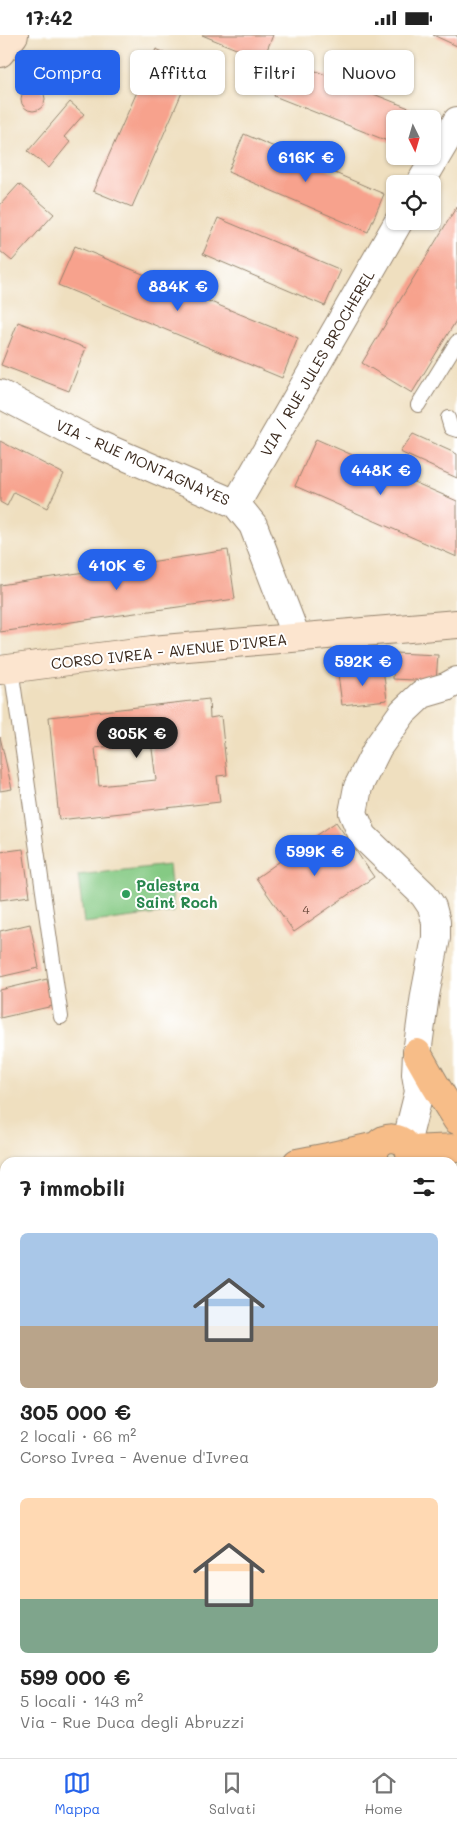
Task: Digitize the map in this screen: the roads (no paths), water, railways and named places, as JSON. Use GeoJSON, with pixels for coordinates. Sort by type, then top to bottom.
{"type":"FeatureCollection","features":[{"type":"Feature","properties":{"kind":"main road"},"geometry":{"type":"LineString","coordinates":[[417,1063],[434,1083],[457,1120]]}},
{"type":"Feature","properties":{"kind":"main road"},"geometry":{"type":"LineString","coordinates":[[328,1157],[348,1153],[457,1148]]}},
{"type":"Feature","properties":{"kind":"street"},"geometry":{"type":"LineString","coordinates":[[0,53],[14,35]]}},
{"type":"Feature","properties":{"kind":"street"},"geometry":{"type":"LineString","coordinates":[[426,175],[454,132]]}},
{"type":"Feature","properties":{"kind":"street","name":"VIA / RUE JULES BROCHEREL"},"geometry":{"type":"LineString","coordinates":[[236,504],[394,230]]}},
{"type":"Feature","properties":{"kind":"street","name":"VIA - RUE MONTAGNAYES"},"geometry":{"type":"LineString","coordinates":[[0,394],[90,441],[236,504],[253,525],[296,637]]}},
{"type":"Feature","properties":{"kind":"street","name":"CORSO IVREA - AVENUE D'IVREA"},"geometry":{"type":"LineString","coordinates":[[6,669],[152,650],[457,624]]}},
{"type":"Feature","properties":{"kind":"street"},"geometry":{"type":"LineString","coordinates":[[394,1151],[404,1089],[417,1063],[425,995],[436,938],[436,922],[432,907],[424,895],[363,836],[353,813],[358,787],[378,747],[403,712],[422,694],[446,687],[457,681]]}},
{"type":"Feature","properties":{"kind":"lane"},"geometry":{"type":"LineString","coordinates":[[418,405],[457,343]]}},
{"type":"Feature","properties":{"kind":"lane"},"geometry":{"type":"LineString","coordinates":[[448,418],[451,429],[457,430]]}},
{"type":"Feature","properties":{"kind":"lane"},"geometry":{"type":"LineString","coordinates":[[6,669],[60,1017]]}},
{"type":"Feature","properties":{"kind":"place","name":"Palestra Saint Roch"},"geometry":{"type":"Point","coordinates":[126,894]}}]}
